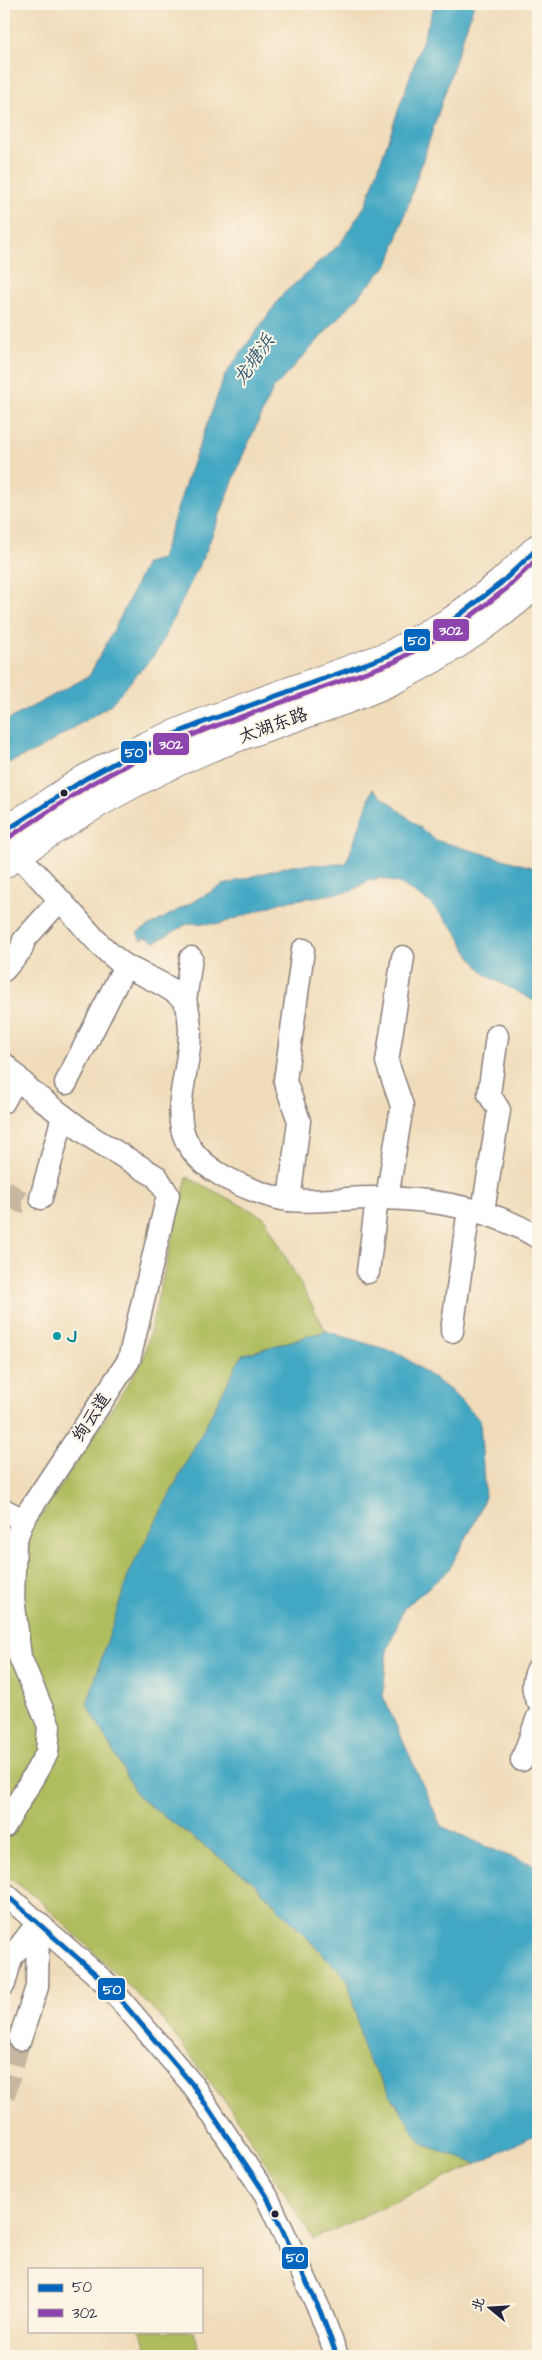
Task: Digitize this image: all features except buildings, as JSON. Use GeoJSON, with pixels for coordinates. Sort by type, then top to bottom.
{"type":"FeatureCollection","features":[{"type":"Feature","properties":{"kind":"main road","name":"太湖东路"},"geometry":{"type":"LineString","coordinates":[[7,848],[86,779],[146,746],[204,722],[390,654],[452,620],[501,583],[538,548]]}},
{"type":"Feature","properties":{"kind":"main road","name":"太湖东路"},"geometry":{"type":"LineString","coordinates":[[7,848],[48,832],[102,800],[208,748],[321,708],[401,676],[476,634],[538,582]]}},
{"type":"Feature","properties":{"kind":"street"},"geometry":{"type":"LineString","coordinates":[[7,848],[60,900],[96,940],[125,966],[163,985],[185,1001]]}},
{"type":"Feature","properties":{"kind":"street"},"geometry":{"type":"LineString","coordinates":[[4,970],[21,950],[24,940],[60,900]]}},
{"type":"Feature","properties":{"kind":"street"},"geometry":{"type":"LineString","coordinates":[[289,1200],[299,1121],[285,1081],[303,950]]}},
{"type":"Feature","properties":{"kind":"street"},"geometry":{"type":"LineString","coordinates":[[191,958],[185,1001],[189,1019],[190,1039],[179,1115],[181,1130],[187,1143],[199,1158],[220,1175],[264,1194],[289,1200],[382,1198],[476,1210],[516,1224],[538,1237]]}},
{"type":"Feature","properties":{"kind":"street"},"geometry":{"type":"LineString","coordinates":[[368,1272],[402,1106],[387,1062],[403,958]]}},
{"type":"Feature","properties":{"kind":"street"},"geometry":{"type":"LineString","coordinates":[[66,1084],[125,966]]}},
{"type":"Feature","properties":{"kind":"street"},"geometry":{"type":"LineString","coordinates":[[452,1331],[498,1110],[489,1094],[497,1036]]}},
{"type":"Feature","properties":{"kind":"street"},"geometry":{"type":"LineString","coordinates":[[4,1101],[10,1071]]}},
{"type":"Feature","properties":{"kind":"street","name":"绚云道"},"geometry":{"type":"LineString","coordinates":[[4,1827],[47,1753],[48,1726],[20,1657],[13,1598],[15,1541],[23,1520],[129,1360],[168,1195],[157,1176],[91,1137],[10,1071]]}},
{"type":"Feature","properties":{"kind":"street"},"geometry":{"type":"LineString","coordinates":[[41,1198],[64,1116]]}},
{"type":"Feature","properties":{"kind":"street"},"geometry":{"type":"LineString","coordinates":[[4,1510],[23,1520]]}},
{"type":"Feature","properties":{"kind":"street"},"geometry":{"type":"LineString","coordinates":[[538,1669],[534,1677],[533,1687],[538,1701]]}},
{"type":"Feature","properties":{"kind":"street"},"geometry":{"type":"LineString","coordinates":[[522,1760],[538,1717]]}},
{"type":"Feature","properties":{"kind":"street"},"geometry":{"type":"LineString","coordinates":[[4,1893],[107,1984],[192,2084],[266,2196],[320,2311],[337,2356]]}},
{"type":"Feature","properties":{"kind":"street"},"geometry":{"type":"LineString","coordinates":[[4,1984],[7,1960],[38,1923]]}},
{"type":"Feature","properties":{"kind":"street"},"geometry":{"type":"LineString","coordinates":[[20,2039],[37,1986],[38,1923]]}},
{"type":"Feature","properties":{"kind":"green space"},"geometry":{"type":"Polygon","coordinates":[[[187,1177],[264,1217],[326,1331],[242,1355],[138,1797],[252,1881],[348,1980],[365,2055],[422,2144],[477,2164],[313,2239],[236,2116],[160,2016],[37,1898],[4,1874],[4,1504],[38,1521],[143,1361],[187,1177]]]}},
{"type":"Feature","properties":{"kind":"green space"},"geometry":{"type":"Polygon","coordinates":[[[141,2332],[194,2332],[201,2356],[148,2356],[141,2332]]]}},
{"type":"Feature","properties":{"kind":"water","name":"龙塘浜"},"geometry":{"type":"Polygon","coordinates":[[[435,4],[474,4],[389,263],[273,389],[243,455],[206,551],[157,652],[110,705],[40,749],[4,765],[4,722],[89,676],[122,614],[146,563],[161,559],[186,482],[225,375],[283,294],[340,244],[366,204],[435,4]]]}},
{"type":"Feature","properties":{"kind":"water"},"geometry":{"type":"Polygon","coordinates":[[[373,789],[435,840],[538,869],[538,1003],[486,975],[470,956],[456,931],[429,902],[401,884],[381,878],[367,881],[352,891],[282,902],[220,924],[189,923],[155,942],[146,937],[141,940],[137,933],[223,885],[292,865],[346,864],[373,789]]]}},
{"type":"Feature","properties":{"kind":"water"},"geometry":{"type":"Polygon","coordinates":[[[326,1331],[400,1354],[450,1390],[480,1420],[485,1497],[475,1522],[448,1571],[404,1608],[387,1651],[383,1696],[441,1826],[506,1855],[538,1866],[538,2133],[477,2164],[422,2144],[365,2055],[348,1980],[252,1881],[138,1797],[87,1704],[129,1573],[242,1355],[326,1331]]]}},
{"type":"Feature","properties":{"kind":"tunnel"},"geometry":{"type":"LineString","coordinates":[[4,1190],[21,1202],[41,1198]]}},
{"type":"Feature","properties":{"kind":"tunnel"},"geometry":{"type":"LineString","coordinates":[[4,2096],[20,2039]]}},
{"type":"Feature","properties":{"kind":"transit line","name":"50"},"geometry":{"type":"LineString","coordinates":[[4,832],[85,779],[146,746],[204,722],[390,655],[453,620],[501,583],[538,548]]}},
{"type":"Feature","properties":{"kind":"transit line","name":"302"},"geometry":{"type":"LineString","coordinates":[[8,838],[89,785],[149,753],[207,729],[394,662],[458,626],[506,589],[538,558]]}},
{"type":"Feature","properties":{"kind":"transit line","name":"50"},"geometry":{"type":"LineString","coordinates":[[4,1893],[107,1984],[192,2084],[266,2195],[320,2311],[337,2356]]}},
{"type":"Feature","properties":{"kind":"place","name":"J"},"geometry":{"type":"Point","coordinates":[57,1336]}}]}
